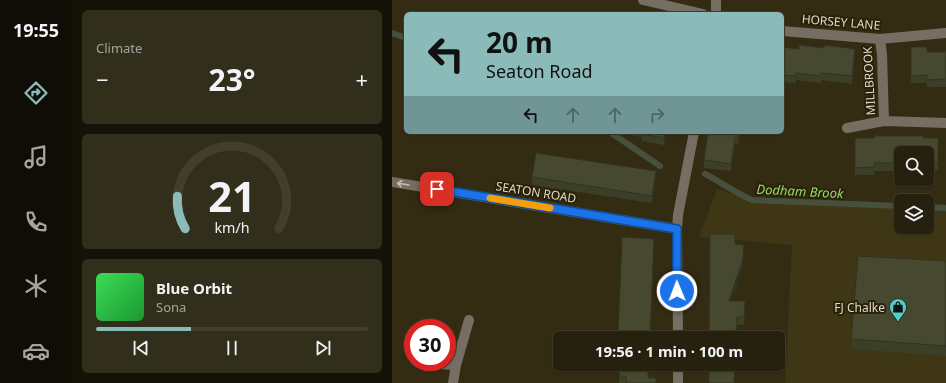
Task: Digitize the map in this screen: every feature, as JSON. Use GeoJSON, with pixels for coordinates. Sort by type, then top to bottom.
{"type":"FeatureCollection","features":[{"type":"Feature","properties":{"kind":"street"},"geometry":{"type":"LineString","coordinates":[[643,0],[694,12]]}},
{"type":"Feature","properties":{"kind":"street"},"geometry":{"type":"LineString","coordinates":[[716,0],[716,12]]}},
{"type":"Feature","properties":{"kind":"street","name":"HORSEY LANE"},"geometry":{"type":"LineString","coordinates":[[784,31],[880,39],[946,32]]}},
{"type":"Feature","properties":{"kind":"street","name":"MILLBROOK"},"geometry":{"type":"LineString","coordinates":[[880,39],[882,54],[884,121]]}},
{"type":"Feature","properties":{"kind":"street","name":"MILLBROOK"},"geometry":{"type":"LineString","coordinates":[[846,128],[884,121],[946,123]]}},
{"type":"Feature","properties":{"kind":"street"},"geometry":{"type":"LineString","coordinates":[[678,331],[678,215],[694,134]]}},
{"type":"Feature","properties":{"kind":"street","name":"SEATON ROAD"},"geometry":{"type":"LineString","coordinates":[[392,182],[677,229]]}},
{"type":"Feature","properties":{"kind":"street"},"geometry":{"type":"LineString","coordinates":[[456,365],[469,320]]}},
{"type":"Feature","properties":{"kind":"street"},"geometry":{"type":"LineString","coordinates":[[453,383],[455,371]]}},
{"type":"Feature","properties":{"kind":"street"},"geometry":{"type":"LineString","coordinates":[[678,371],[678,383]]}},
{"type":"Feature","properties":{"kind":"shaded area"},"geometry":{"type":"Polygon","coordinates":[[[717,189],[752,200],[894,206],[894,234],[934,234],[934,207],[946,208],[946,383],[785,383],[792,245],[699,237],[717,189]]]}},
{"type":"Feature","properties":{"kind":"building"},"geometry":{"type":"Polygon","coordinates":[[[799,45],[824,48],[824,45],[855,49],[852,76],[821,73],[821,76],[796,73],[796,76],[784,75],[784,47],[799,49],[799,45]]]}},
{"type":"Feature","properties":{"kind":"building"},"geometry":{"type":"Polygon","coordinates":[[[911,47],[927,47],[927,52],[946,52],[946,79],[927,80],[927,75],[911,76],[911,47]]]}},
{"type":"Feature","properties":{"kind":"building"},"geometry":{"type":"Polygon","coordinates":[[[642,134],[665,134],[664,138],[642,134]]]}},
{"type":"Feature","properties":{"kind":"building"},"geometry":{"type":"Polygon","coordinates":[[[708,134],[739,134],[738,137],[735,137],[731,164],[704,160],[708,134]]]}},
{"type":"Feature","properties":{"kind":"building"},"geometry":{"type":"Polygon","coordinates":[[[874,136],[923,136],[923,138],[938,138],[938,163],[934,163],[934,146],[894,146],[894,163],[874,163],[874,167],[855,168],[855,138],[874,138],[874,136]]]}},
{"type":"Feature","properties":{"kind":"building"},"geometry":{"type":"Polygon","coordinates":[[[536,153],[656,171],[652,196],[532,177],[536,153]]]}},
{"type":"Feature","properties":{"kind":"building"},"geometry":{"type":"Polygon","coordinates":[[[710,234],[735,234],[735,244],[744,245],[743,259],[729,301],[745,301],[744,317],[737,317],[736,331],[709,331],[710,234]]]}},
{"type":"Feature","properties":{"kind":"building"},"geometry":{"type":"Polygon","coordinates":[[[622,237],[654,239],[650,331],[618,331],[622,237]]]}},
{"type":"Feature","properties":{"kind":"building"},"geometry":{"type":"Polygon","coordinates":[[[858,256],[946,261],[946,346],[851,339],[858,256]]]}},
{"type":"Feature","properties":{"kind":"building"},"geometry":{"type":"Polygon","coordinates":[[[619,371],[648,371],[648,378],[656,378],[656,383],[626,383],[626,376],[619,376],[619,371]]]}},
{"type":"Feature","properties":{"kind":"building"},"geometry":{"type":"Polygon","coordinates":[[[709,371],[735,371],[734,383],[709,383],[709,371]]]}},
{"type":"Feature","properties":{"kind":"waterway","name":"Dodham Brook"},"geometry":{"type":"LineString","coordinates":[[392,33],[404,37]]}},
{"type":"Feature","properties":{"kind":"waterway","name":"Dodham Brook"},"geometry":{"type":"LineString","coordinates":[[613,134],[660,166]]}},
{"type":"Feature","properties":{"kind":"waterway","name":"Dodham Brook"},"geometry":{"type":"LineString","coordinates":[[705,174],[752,200],[894,206]]}},
{"type":"Feature","properties":{"kind":"waterway","name":"Dodham Brook"},"geometry":{"type":"LineString","coordinates":[[934,207],[946,208]]}},
{"type":"Feature","properties":{"kind":"slow traffic"},"geometry":{"type":"LineString","coordinates":[[490,198],[550,208]]}},
{"type":"Feature","properties":{"kind":"place","name":"FJ Chalke"},"geometry":{"type":"Point","coordinates":[898,322]}},
{"type":"Feature","properties":{"kind":"route"},"geometry":{"type":"LineString","coordinates":[[437,189],[677,229],[677,291]]}}]}
